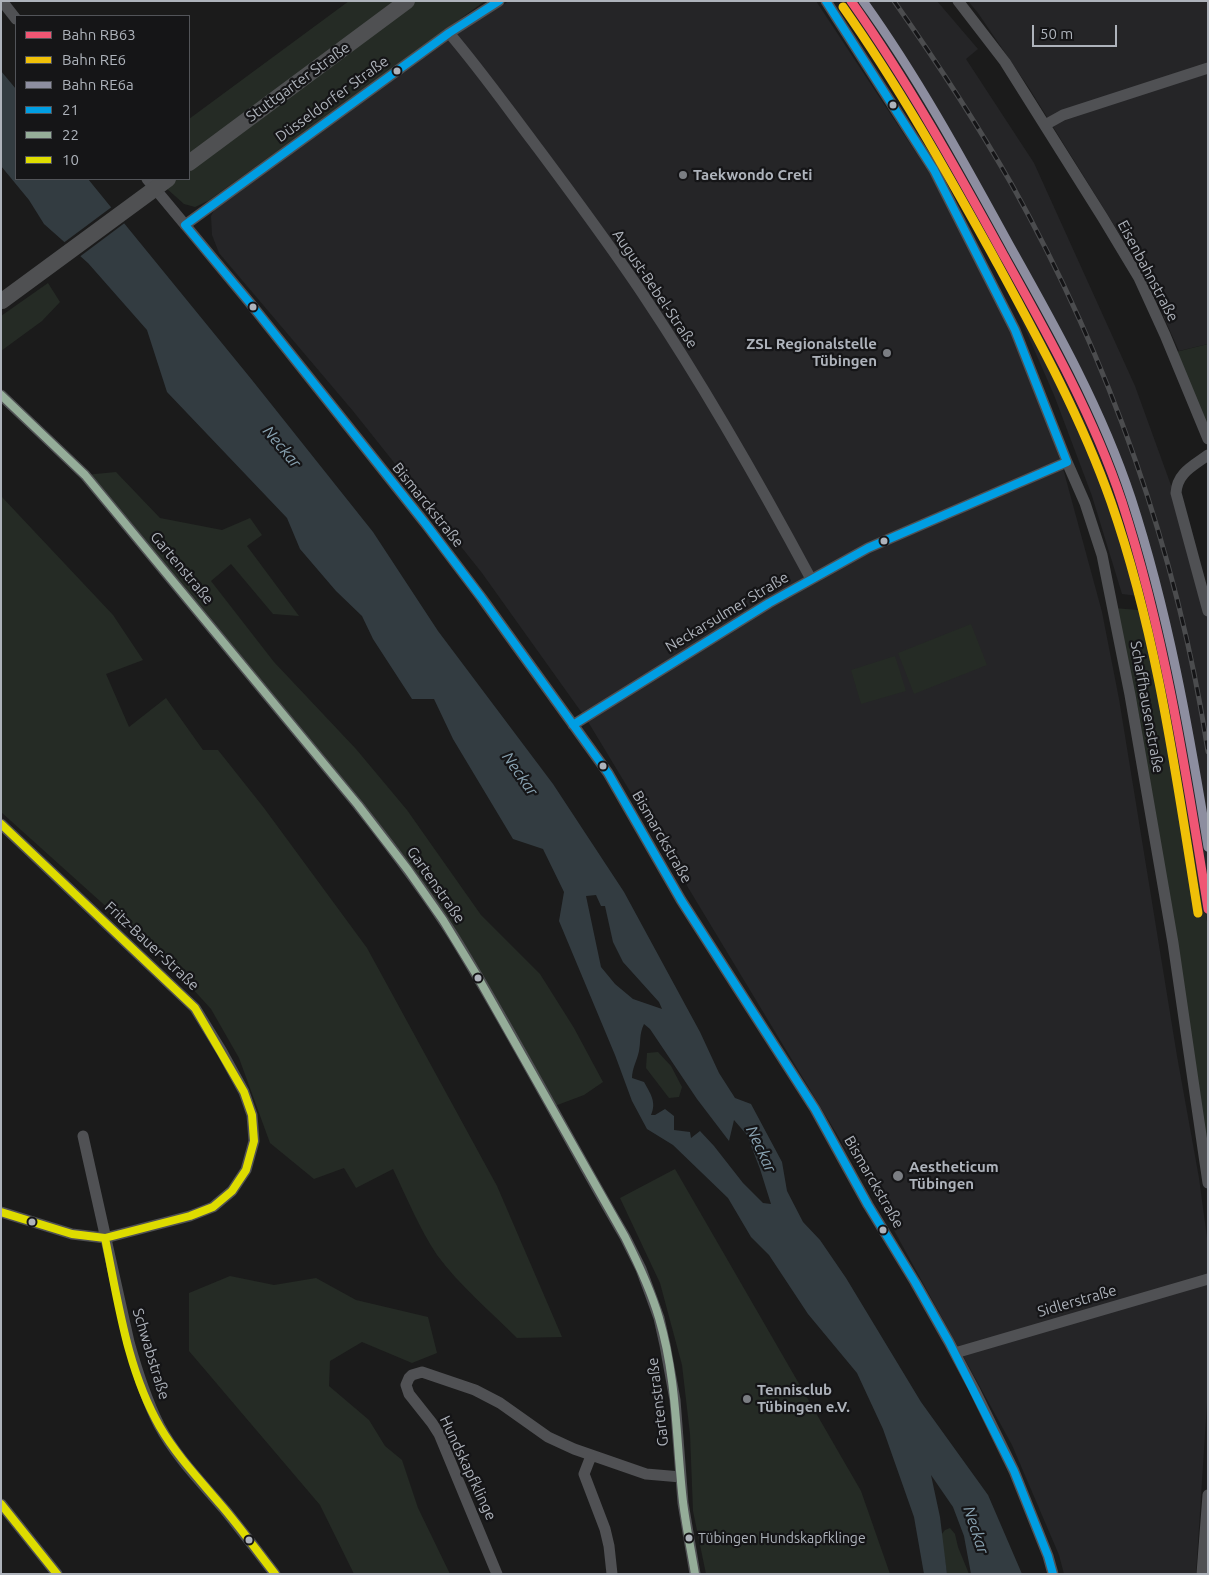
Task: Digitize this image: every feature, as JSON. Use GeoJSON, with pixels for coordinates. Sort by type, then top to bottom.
{"type":"FeatureCollection","features":[{"type":"Feature","properties":{"kind":"main road","name":"Stuttgarter Straße"},"geometry":{"type":"LineString","coordinates":[[190,162],[407,1]]}},
{"type":"Feature","properties":{"kind":"main road"},"geometry":{"type":"LineString","coordinates":[[2,302],[167,180]]}},
{"type":"Feature","properties":{"kind":"street"},"geometry":{"type":"LineString","coordinates":[[2,1],[15,18]]}},
{"type":"Feature","properties":{"kind":"street","name":"Düsseldorfer Straße"},"geometry":{"type":"LineString","coordinates":[[185,225],[449,32],[499,1]]}},
{"type":"Feature","properties":{"kind":"street","name":"Schaffhausenstraße"},"geometry":{"type":"LineString","coordinates":[[826,1],[934,170],[1015,330],[1085,503],[1102,555],[1130,695],[1173,943],[1208,1183]]}},
{"type":"Feature","properties":{"kind":"street","name":"Eisenbahnstraße"},"geometry":{"type":"LineString","coordinates":[[958,1],[992,43],[1139,278],[1166,335],[1208,439]]}},
{"type":"Feature","properties":{"kind":"street","name":"August-Bebel-Straße"},"geometry":{"type":"LineString","coordinates":[[449,32],[470,57],[567,187],[646,300],[738,448],[812,579]]}},
{"type":"Feature","properties":{"kind":"street"},"geometry":{"type":"LineString","coordinates":[[1045,125],[1063,115],[1208,68]]}},
{"type":"Feature","properties":{"kind":"street","name":"Bismarckstraße"},"geometry":{"type":"LineString","coordinates":[[148,180],[250,303],[425,523],[608,773],[681,900],[815,1109],[868,1205],[916,1282],[995,1430],[1014,1471],[1048,1556],[1053,1574]]}},
{"type":"Feature","properties":{"kind":"street","name":"Gartenstraße"},"geometry":{"type":"LineString","coordinates":[[1,395],[86,475],[389,845],[454,937],[509,1030],[641,1269],[659,1318],[675,1400],[687,1533],[695,1574]]}},
{"type":"Feature","properties":{"kind":"street"},"geometry":{"type":"LineString","coordinates":[[1208,456],[1181,475],[1176,485],[1176,493],[1208,611]]}},
{"type":"Feature","properties":{"kind":"street","name":"Neckarsulmer Straße"},"geometry":{"type":"LineString","coordinates":[[572,725],[769,603],[868,548],[1067,462]]}},
{"type":"Feature","properties":{"kind":"street","name":"Fritz-Bauer-Straße"},"geometry":{"type":"LineString","coordinates":[[1,824],[196,1008],[244,1092],[252,1115],[254,1141],[246,1170],[239,1182],[223,1200],[213,1207],[190,1216],[105,1238],[72,1234],[1,1212]]}},
{"type":"Feature","properties":{"kind":"street","name":"Schwabstraße"},"geometry":{"type":"LineString","coordinates":[[83,1136],[105,1238],[137,1369],[145,1394],[160,1427],[192,1472],[225,1510],[275,1574]]}},
{"type":"Feature","properties":{"kind":"street","name":"Sidlerstraße"},"geometry":{"type":"LineString","coordinates":[[955,1353],[1208,1279]]}},
{"type":"Feature","properties":{"kind":"street","name":"Hundskapfklinge"},"geometry":{"type":"LineString","coordinates":[[498,1574],[439,1434],[409,1394],[406,1384],[412,1375],[422,1372],[475,1390],[500,1403],[529,1425],[552,1439],[591,1456],[646,1474],[681,1477]]}},
{"type":"Feature","properties":{"kind":"street"},"geometry":{"type":"LineString","coordinates":[[591,1456],[584,1474],[605,1530],[612,1574]]}},
{"type":"Feature","properties":{"kind":"street"},"geometry":{"type":"LineString","coordinates":[[1202,1574],[1208,1495]]}},
{"type":"Feature","properties":{"kind":"street"},"geometry":{"type":"LineString","coordinates":[[1,1504],[57,1574]]}},
{"type":"Feature","properties":{"kind":"shaded area"},"geometry":{"type":"Polygon","coordinates":[[[349,1],[485,1],[208,201],[195,207],[184,204],[157,180],[190,180],[190,118],[349,1]]]}},
{"type":"Feature","properties":{"kind":"shaded area"},"geometry":{"type":"Polygon","coordinates":[[[509,1],[816,1],[930,174],[1012,329],[1033,382],[1064,472],[1102,612],[1119,699],[1177,1056],[1199,1178],[1208,1245],[1208,1388],[1196,1574],[1064,1574],[1059,1555],[1012,1445],[885,1214],[587,720],[482,573],[353,411],[219,253],[212,235],[211,216],[216,206],[467,27],[509,1]]]}},
{"type":"Feature","properties":{"kind":"shaded area"},"geometry":{"type":"Polygon","coordinates":[[[841,1],[937,1],[978,49],[966,59],[1034,163],[1135,386],[1189,535],[1208,610],[1208,928],[1167,677],[1146,597],[1122,594],[1092,496],[1054,395],[1019,315],[971,214],[940,157],[841,1]]]}},
{"type":"Feature","properties":{"kind":"shaded area"},"geometry":{"type":"Polygon","coordinates":[[[968,1],[1208,1],[1208,344],[1179,351],[1145,275],[1029,88],[968,1]]]}},
{"type":"Feature","properties":{"kind":"shaded area"},"geometry":{"type":"Polygon","coordinates":[[[48,283],[60,302],[42,321],[1,351],[1,316],[48,283]]]}},
{"type":"Feature","properties":{"kind":"shaded area"},"geometry":{"type":"Polygon","coordinates":[[[1208,344],[1208,439],[1172,353],[1208,344]]]}},
{"type":"Feature","properties":{"kind":"shaded area"},"geometry":{"type":"Polygon","coordinates":[[[116,472],[160,518],[222,530],[250,518],[262,535],[247,546],[299,616],[273,614],[231,564],[211,581],[274,662],[356,749],[407,810],[481,915],[540,974],[574,1028],[603,1082],[584,1095],[552,1107],[437,911],[85,475],[116,472]]]}},
{"type":"Feature","properties":{"kind":"shaded area"},"geometry":{"type":"Polygon","coordinates":[[[1,496],[113,615],[143,660],[106,674],[129,727],[166,698],[203,750],[218,750],[264,808],[367,948],[497,1186],[562,1337],[517,1338],[476,1298],[437,1255],[419,1224],[393,1169],[356,1188],[344,1168],[314,1179],[270,1143],[239,1058],[211,1009],[171,965],[1,812],[1,496]]]}},
{"type":"Feature","properties":{"kind":"shaded area"},"geometry":{"type":"Polygon","coordinates":[[[1113,608],[1151,611],[1167,677],[1179,741],[1208,928],[1208,1183],[1113,608]]]}},
{"type":"Feature","properties":{"kind":"shaded area"},"geometry":{"type":"Polygon","coordinates":[[[971,624],[987,665],[914,694],[898,653],[971,624]]]}},
{"type":"Feature","properties":{"kind":"shaded area"},"geometry":{"type":"Polygon","coordinates":[[[895,656],[906,691],[861,704],[851,670],[895,656]]]}},
{"type":"Feature","properties":{"kind":"shaded area"},"geometry":{"type":"Polygon","coordinates":[[[658,1052],[671,1066],[682,1087],[679,1097],[669,1098],[646,1068],[647,1053],[658,1052]]]}},
{"type":"Feature","properties":{"kind":"shaded area","name":"Tennisclub Tübingen e.V."},"geometry":{"type":"Polygon","coordinates":[[[675,1169],[861,1491],[890,1574],[706,1574],[693,1511],[690,1434],[682,1365],[660,1283],[620,1198],[675,1169]]]}},
{"type":"Feature","properties":{"kind":"shaded area"},"geometry":{"type":"Polygon","coordinates":[[[230,1276],[274,1285],[316,1278],[356,1300],[428,1317],[437,1353],[412,1363],[362,1342],[330,1361],[329,1386],[369,1420],[385,1446],[402,1460],[418,1508],[450,1574],[354,1574],[320,1505],[189,1351],[189,1293],[230,1276]]]}},
{"type":"Feature","properties":{"kind":"shaded area"},"geometry":{"type":"Polygon","coordinates":[[[950,1528],[955,1534],[969,1574],[947,1574],[941,1535],[950,1528]]]}},
{"type":"Feature","properties":{"kind":"water","name":"Neckar"},"geometry":{"type":"Polygon","coordinates":[[[1,71],[15,88],[15,180],[89,180],[373,532],[438,631],[553,784],[624,892],[700,1032],[719,1073],[735,1098],[751,1104],[782,1162],[787,1191],[803,1222],[820,1240],[846,1278],[921,1402],[988,1495],[1022,1574],[971,1574],[964,1536],[953,1507],[931,1475],[940,1517],[947,1574],[924,1574],[914,1517],[883,1429],[857,1373],[808,1314],[769,1255],[751,1237],[728,1198],[673,1145],[647,1129],[632,1101],[615,1055],[559,921],[564,892],[543,849],[513,839],[453,739],[434,699],[412,699],[373,639],[362,616],[336,591],[300,549],[287,518],[167,392],[147,330],[88,263],[44,224],[29,200],[1,166],[1,71]],[[596,895],[586,896],[601,967],[615,984],[633,999],[662,1009],[659,1002],[623,962],[613,942],[605,906],[601,906],[596,895]],[[644,1024],[632,1078],[644,1082],[653,1102],[651,1115],[655,1115],[665,1109],[674,1116],[674,1130],[690,1132],[691,1138],[700,1131],[743,1183],[763,1203],[771,1204],[747,1135],[734,1120],[729,1141],[697,1099],[650,1029],[644,1024]]]}},
{"type":"Feature","properties":{"kind":"pier"},"geometry":{"type":"Polygon","coordinates":[[[113,206],[126,222],[78,258],[62,244],[113,206]]]}},
{"type":"Feature","properties":{"kind":"railway"},"geometry":{"type":"LineString","coordinates":[[894,1],[955,92],[1012,185],[1047,251],[1109,389],[1135,459],[1158,531],[1178,604],[1195,678],[1208,752]]}},
{"type":"Feature","properties":{"kind":"rail line","name":"RB63"},"geometry":{"type":"LineString","coordinates":[[851,1],[892,63],[950,159],[1069,377],[1111,470],[1137,552],[1162,653],[1173,704],[1208,909]]}},
{"type":"Feature","properties":{"kind":"rail line","name":"RE6a"},"geometry":{"type":"LineString","coordinates":[[863,1],[922,91],[959,154],[1045,308],[1077,370],[1106,433],[1131,498],[1167,627],[1185,715],[1208,847]]}},
{"type":"Feature","properties":{"kind":"rail line","name":"RE6"},"geometry":{"type":"LineString","coordinates":[[843,7],[902,97],[991,252],[1056,374],[1099,469],[1127,552],[1153,654],[1164,705],[1198,913]]}},
{"type":"Feature","properties":{"kind":"transit line","name":"21"},"geometry":{"type":"LineString","coordinates":[[185,225],[449,33],[499,1]]}},
{"type":"Feature","properties":{"kind":"transit line","name":"21"},"geometry":{"type":"LineString","coordinates":[[826,1],[934,170],[1015,330],[1067,462]]}},
{"type":"Feature","properties":{"kind":"transit line","name":"21"},"geometry":{"type":"LineString","coordinates":[[185,225],[250,303],[425,523],[608,773],[681,900],[815,1109],[868,1205],[949,1342],[1014,1471],[1048,1556],[1053,1574]]}},
{"type":"Feature","properties":{"kind":"transit line","name":"22"},"geometry":{"type":"LineString","coordinates":[[1,395],[85,475],[358,805],[408,870],[443,920],[476,974],[625,1237],[652,1297],[665,1341],[673,1387],[683,1502],[695,1574]]}},
{"type":"Feature","properties":{"kind":"transit line","name":"21"},"geometry":{"type":"LineString","coordinates":[[573,725],[769,603],[868,548],[1067,462]]}},
{"type":"Feature","properties":{"kind":"transit line","name":"10"},"geometry":{"type":"LineString","coordinates":[[1,824],[195,1008],[244,1092],[252,1115],[254,1141],[246,1170],[232,1191],[213,1207],[190,1216],[105,1238],[72,1234],[1,1212]]}},
{"type":"Feature","properties":{"kind":"transit line","name":"10"},"geometry":{"type":"LineString","coordinates":[[105,1238],[125,1335],[139,1382],[160,1427],[189,1468],[235,1522],[275,1574]]}},
{"type":"Feature","properties":{"kind":"transit line","name":"10"},"geometry":{"type":"LineString","coordinates":[[1,1504],[57,1574]]}},
{"type":"Feature","properties":{"kind":"place","name":"Taekwondo Creti"},"geometry":{"type":"Point","coordinates":[683,175]}},
{"type":"Feature","properties":{"kind":"place","name":"ZSL Regionalstelle Tübingen"},"geometry":{"type":"Point","coordinates":[887,353]}},
{"type":"Feature","properties":{"kind":"place","name":"Aestheticum Tübingen"},"geometry":{"type":"Point","coordinates":[898,1176]}},
{"type":"Feature","properties":{"kind":"place","name":"Tennisclub Tübingen e.V."},"geometry":{"type":"Point","coordinates":[747,1399]}},
{"type":"Feature","properties":{"kind":"place","name":"Tübingen Hundskapfklinge"},"geometry":{"type":"Point","coordinates":[689,1538]}}]}
